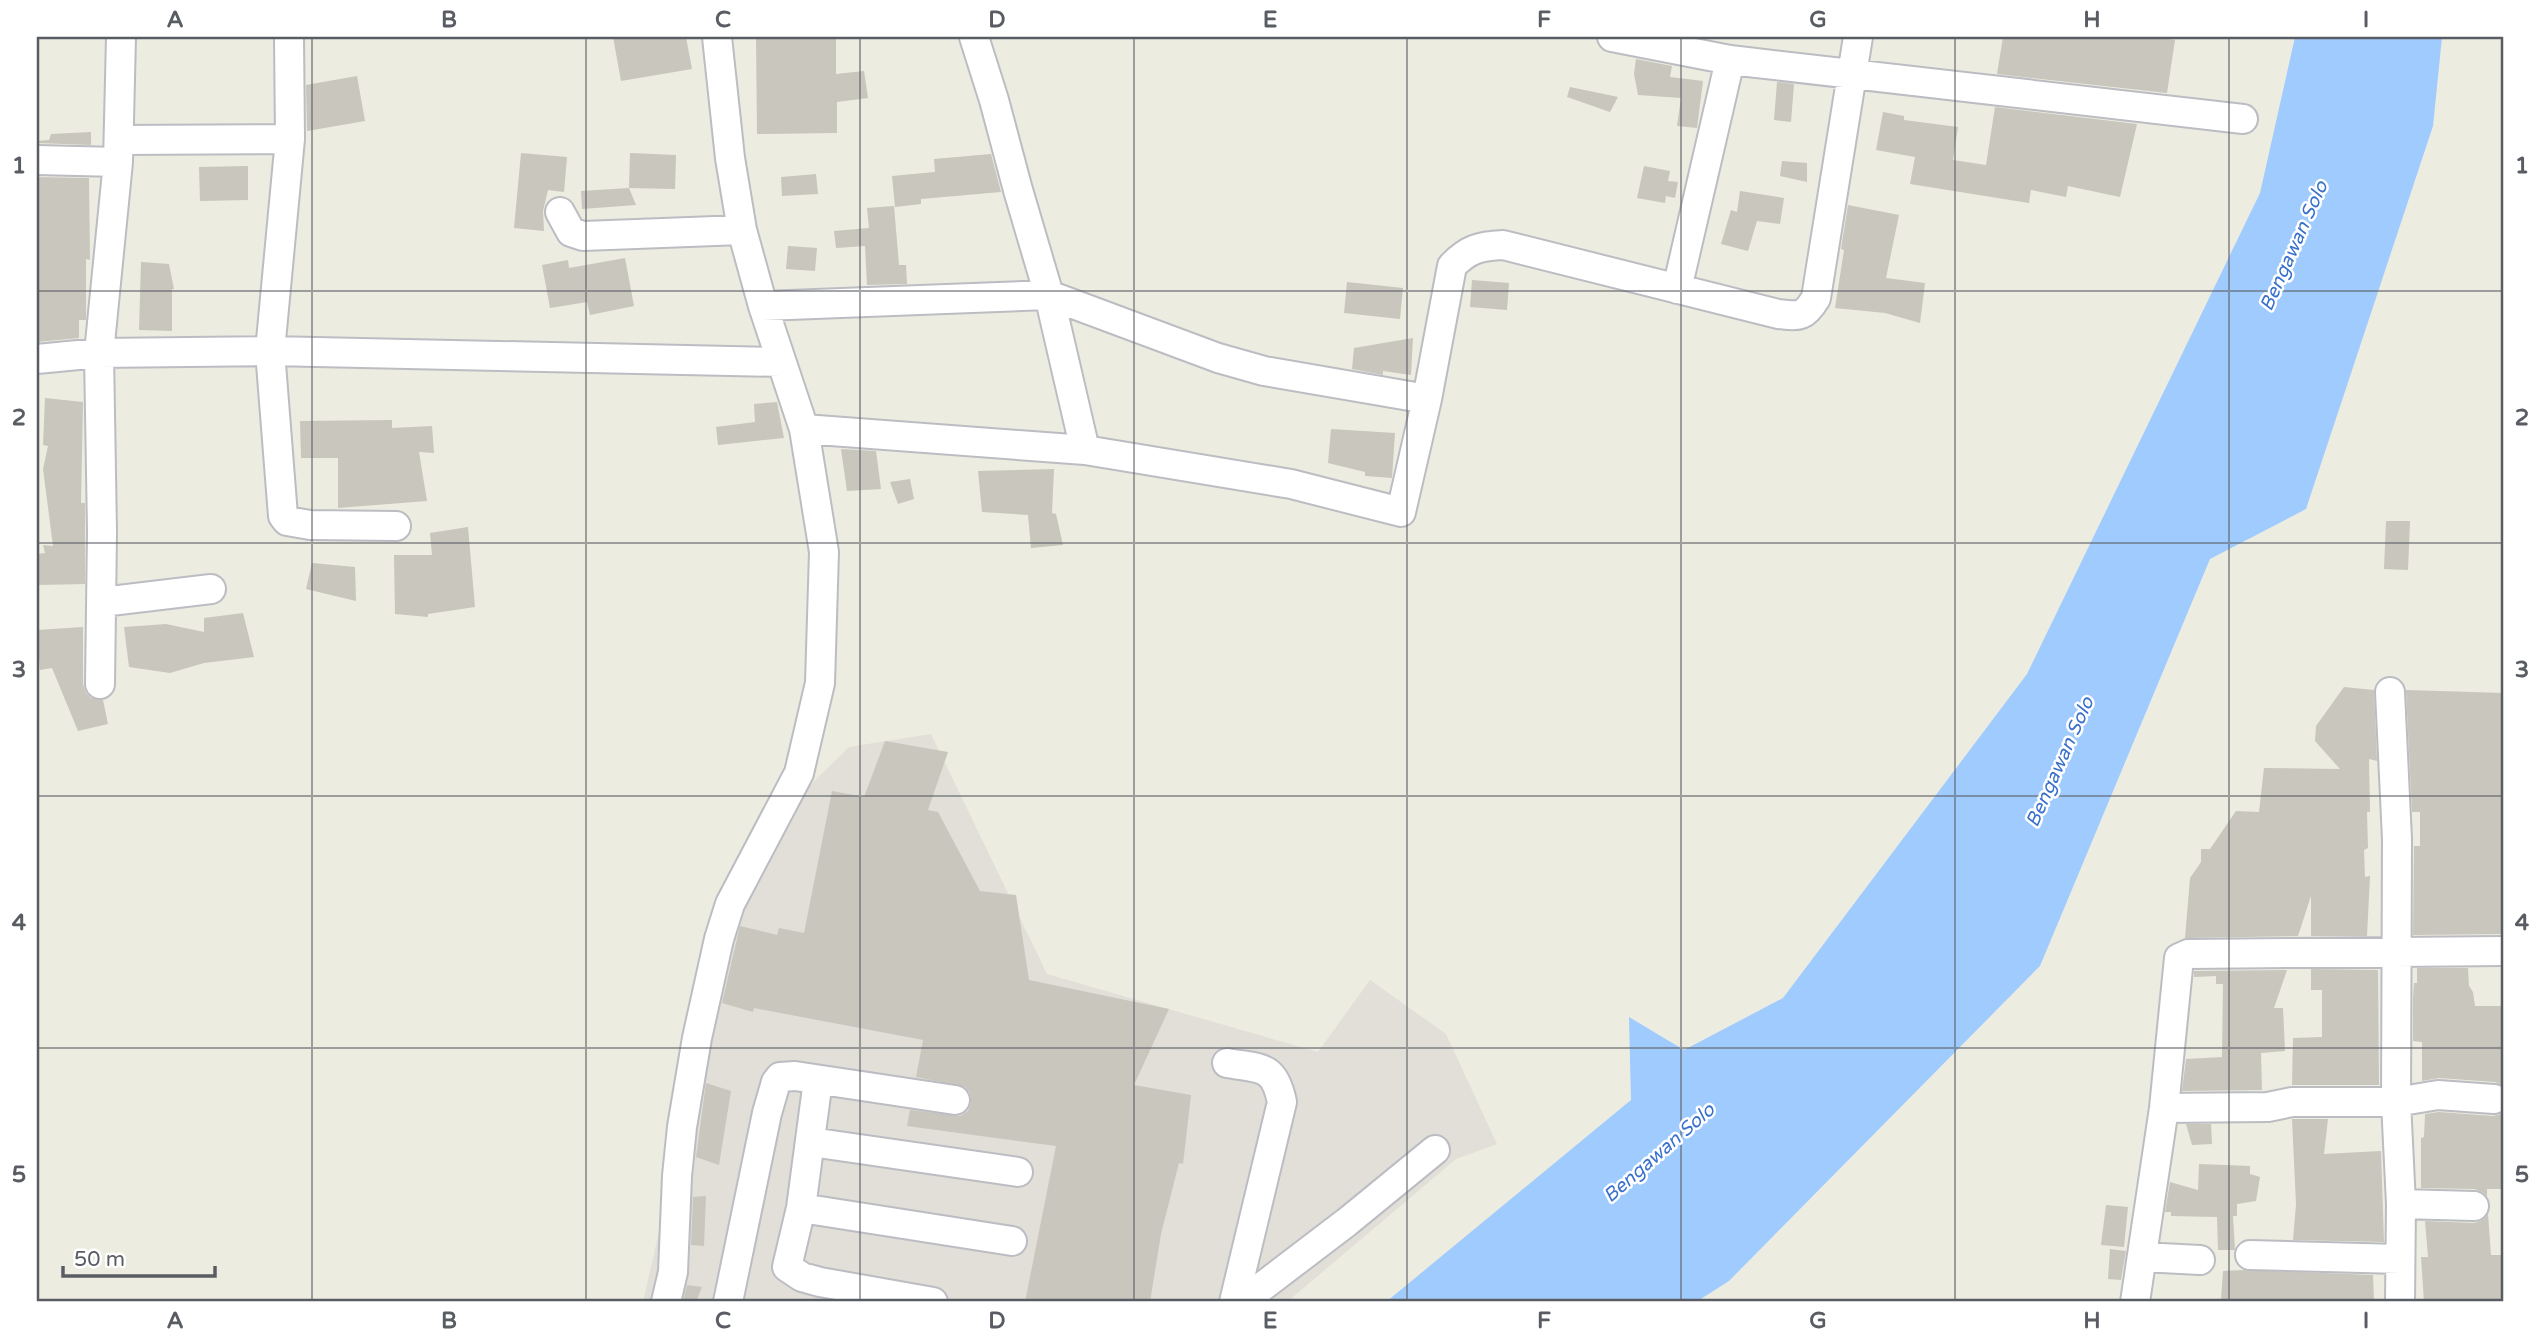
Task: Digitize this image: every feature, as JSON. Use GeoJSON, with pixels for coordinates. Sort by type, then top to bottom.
{"type":"FeatureCollection","features":[{"type":"Feature","properties":{"kind":"street"},"geometry":{"type":"LineString","coordinates":[[100,684],[102,602],[99,353],[119,151],[121,37]]}},
{"type":"Feature","properties":{"kind":"street"},"geometry":{"type":"LineString","coordinates":[[289,37],[290,139],[270,351],[281,501],[287,521],[310,525],[397,526]]}},
{"type":"Feature","properties":{"kind":"street"},"geometry":{"type":"LineString","coordinates":[[666,1302],[673,1272],[682,1127],[697,1038],[719,939],[730,904],[799,773],[820,683],[824,552],[804,429],[763,306],[743,230],[730,158],[717,37]]}},
{"type":"Feature","properties":{"kind":"street"},"geometry":{"type":"LineString","coordinates":[[974,37],[995,100],[1017,190],[1049,295],[1085,450]]}},
{"type":"Feature","properties":{"kind":"street"},"geometry":{"type":"LineString","coordinates":[[1612,37],[1730,60],[2243,119]]}},
{"type":"Feature","properties":{"kind":"street"},"geometry":{"type":"LineString","coordinates":[[804,429],[1085,450],[1291,484],[1401,512],[1427,400],[1452,266],[1464,254],[1479,246],[1503,245],[1777,314],[1798,316],[1808,312],[1816,298],[1858,37]]}},
{"type":"Feature","properties":{"kind":"street"},"geometry":{"type":"LineString","coordinates":[[1677,289],[1730,60]]}},
{"type":"Feature","properties":{"kind":"street"},"geometry":{"type":"LineString","coordinates":[[37,160],[119,151],[290,139]]}},
{"type":"Feature","properties":{"kind":"street"},"geometry":{"type":"LineString","coordinates":[[560,212],[571,232],[583,236],[743,230]]}},
{"type":"Feature","properties":{"kind":"street"},"geometry":{"type":"LineString","coordinates":[[763,306],[1049,295],[1218,358],[1264,371],[1427,400]]}},
{"type":"Feature","properties":{"kind":"street"},"geometry":{"type":"LineString","coordinates":[[38,364],[99,353],[270,351],[781,362]]}},
{"type":"Feature","properties":{"kind":"street"},"geometry":{"type":"LineString","coordinates":[[102,602],[211,589]]}},
{"type":"Feature","properties":{"kind":"street"},"geometry":{"type":"LineString","coordinates":[[2390,692],[2397,839],[2396,1102],[2401,1204],[2400,1302]]}},
{"type":"Feature","properties":{"kind":"street"},"geometry":{"type":"LineString","coordinates":[[2135,1302],[2164,1108],[2178,962],[2183,955],[2504,951]]}},
{"type":"Feature","properties":{"kind":"street"},"geometry":{"type":"LineString","coordinates":[[1227,1063],[1266,1070],[1278,1080],[1282,1101],[1234,1302]]}},
{"type":"Feature","properties":{"kind":"street"},"geometry":{"type":"LineString","coordinates":[[728,1302],[767,1113],[780,1077],[787,1075],[955,1100]]}},
{"type":"Feature","properties":{"kind":"street"},"geometry":{"type":"LineString","coordinates":[[818,1080],[801,1208],[787,1267],[802,1278],[933,1302]]}},
{"type":"Feature","properties":{"kind":"street"},"geometry":{"type":"LineString","coordinates":[[2164,1108],[2268,1107],[2292,1102],[2396,1102],[2438,1096],[2494,1099]]}},
{"type":"Feature","properties":{"kind":"street"},"geometry":{"type":"LineString","coordinates":[[811,1142],[1018,1172]]}},
{"type":"Feature","properties":{"kind":"street"},"geometry":{"type":"LineString","coordinates":[[1241,1302],[1347,1222],[1435,1150]]}},
{"type":"Feature","properties":{"kind":"street"},"geometry":{"type":"LineString","coordinates":[[2401,1204],[2474,1206]]}},
{"type":"Feature","properties":{"kind":"street"},"geometry":{"type":"LineString","coordinates":[[801,1208],[1012,1241]]}},
{"type":"Feature","properties":{"kind":"street"},"geometry":{"type":"LineString","coordinates":[[2250,1255],[2400,1259]]}},
{"type":"Feature","properties":{"kind":"street"},"geometry":{"type":"LineString","coordinates":[[2142,1257],[2200,1260]]}},
{"type":"Feature","properties":{"kind":"shaded area"},"geometry":{"type":"Polygon","coordinates":[[[931,734],[1047,974],[1318,1052],[1370,980],[1446,1034],[1497,1144],[1456,1159],[1287,1302],[643,1302],[747,847],[849,747],[931,734]]]}},
{"type":"Feature","properties":{"kind":"water","name":"Bengawan Solo"},"geometry":{"type":"Polygon","coordinates":[[[2295,37],[2442,37],[2433,126],[2306,509],[2210,559],[2040,966],[1729,1281],[1696,1302],[1386,1302],[1631,1100],[1629,1017],[1684,1050],[1783,998],[2027,674],[2260,193],[2295,37]]]}},
{"type":"Feature","properties":{"kind":"building"},"geometry":{"type":"Polygon","coordinates":[[[613,37],[686,37],[692,69],[621,81],[613,37]]]}},
{"type":"Feature","properties":{"kind":"building"},"geometry":{"type":"Polygon","coordinates":[[[836,37],[836,74],[864,71],[868,98],[837,102],[837,133],[757,134],[756,38],[836,37]]]}},
{"type":"Feature","properties":{"kind":"building"},"geometry":{"type":"Polygon","coordinates":[[[2003,37],[2151,37],[2175,40],[2167,93],[1997,74],[2003,37]]]}},
{"type":"Feature","properties":{"kind":"building"},"geometry":{"type":"Polygon","coordinates":[[[1636,59],[1672,66],[1670,77],[1703,81],[1697,128],[1677,126],[1681,98],[1638,95],[1634,74],[1636,59]]]}},
{"type":"Feature","properties":{"kind":"building"},"geometry":{"type":"Polygon","coordinates":[[[357,76],[365,121],[307,131],[306,85],[357,76]]]}},
{"type":"Feature","properties":{"kind":"building"},"geometry":{"type":"Polygon","coordinates":[[[1777,82],[1794,84],[1791,122],[1774,120],[1777,82]]]}},
{"type":"Feature","properties":{"kind":"building"},"geometry":{"type":"Polygon","coordinates":[[[1570,87],[1618,97],[1610,112],[1567,97],[1570,87]]]}},
{"type":"Feature","properties":{"kind":"building"},"geometry":{"type":"Polygon","coordinates":[[[1995,107],[2137,124],[2120,197],[2068,186],[2066,197],[2031,190],[2029,203],[1910,184],[1915,157],[1876,150],[1883,112],[1904,116],[1904,120],[1958,127],[1953,160],[1986,165],[1995,107]]]}},
{"type":"Feature","properties":{"kind":"building"},"geometry":{"type":"Polygon","coordinates":[[[91,132],[91,145],[37,143],[49,140],[51,134],[91,132]]]}},
{"type":"Feature","properties":{"kind":"building"},"geometry":{"type":"Polygon","coordinates":[[[521,153],[567,157],[564,192],[548,190],[543,211],[544,231],[514,228],[521,153]]]}},
{"type":"Feature","properties":{"kind":"building"},"geometry":{"type":"Polygon","coordinates":[[[630,153],[676,155],[675,189],[629,188],[630,153]]]}},
{"type":"Feature","properties":{"kind":"building"},"geometry":{"type":"Polygon","coordinates":[[[991,154],[1001,192],[921,199],[921,204],[895,207],[892,176],[935,172],[934,159],[991,154]]]}},
{"type":"Feature","properties":{"kind":"building"},"geometry":{"type":"Polygon","coordinates":[[[1782,161],[1807,163],[1807,182],[1780,176],[1782,161]]]}},
{"type":"Feature","properties":{"kind":"building"},"geometry":{"type":"Polygon","coordinates":[[[248,166],[248,200],[200,201],[199,167],[248,166]]]}},
{"type":"Feature","properties":{"kind":"building"},"geometry":{"type":"Polygon","coordinates":[[[1644,166],[1670,171],[1668,181],[1678,182],[1675,198],[1666,196],[1665,203],[1637,198],[1644,166]]]}},
{"type":"Feature","properties":{"kind":"building"},"geometry":{"type":"Polygon","coordinates":[[[816,174],[818,194],[782,196],[781,177],[816,174]]]}},
{"type":"Feature","properties":{"kind":"building"},"geometry":{"type":"Polygon","coordinates":[[[37,177],[89,178],[90,260],[86,259],[86,320],[79,320],[79,338],[37,342],[37,177]]]}},
{"type":"Feature","properties":{"kind":"building"},"geometry":{"type":"Polygon","coordinates":[[[629,188],[636,205],[582,209],[581,191],[629,188]]]}},
{"type":"Feature","properties":{"kind":"building"},"geometry":{"type":"Polygon","coordinates":[[[1740,191],[1784,198],[1780,224],[1757,221],[1748,251],[1721,244],[1731,210],[1737,212],[1740,191]]]}},
{"type":"Feature","properties":{"kind":"building"},"geometry":{"type":"Polygon","coordinates":[[[1848,205],[1899,215],[1886,278],[1925,283],[1920,323],[1885,313],[1835,308],[1848,205]]]}},
{"type":"Feature","properties":{"kind":"building"},"geometry":{"type":"Polygon","coordinates":[[[894,206],[899,265],[906,265],[907,284],[867,285],[865,246],[836,248],[834,231],[869,228],[867,208],[894,206]]]}},
{"type":"Feature","properties":{"kind":"building"},"geometry":{"type":"Polygon","coordinates":[[[788,246],[817,248],[815,271],[786,269],[788,246]]]}},
{"type":"Feature","properties":{"kind":"building"},"geometry":{"type":"Polygon","coordinates":[[[625,258],[634,306],[590,315],[587,302],[550,308],[542,265],[568,260],[569,268],[625,258]]]}},
{"type":"Feature","properties":{"kind":"building"},"geometry":{"type":"Polygon","coordinates":[[[141,262],[169,264],[174,289],[172,331],[139,330],[141,262]]]}},
{"type":"Feature","properties":{"kind":"building"},"geometry":{"type":"Polygon","coordinates":[[[1472,280],[1509,283],[1507,310],[1470,307],[1472,280]]]}},
{"type":"Feature","properties":{"kind":"building"},"geometry":{"type":"Polygon","coordinates":[[[1347,282],[1403,288],[1400,319],[1344,313],[1347,282]]]}},
{"type":"Feature","properties":{"kind":"building"},"geometry":{"type":"Polygon","coordinates":[[[1413,338],[1411,375],[1383,371],[1383,375],[1352,369],[1354,348],[1413,338]]]}},
{"type":"Feature","properties":{"kind":"building"},"geometry":{"type":"Polygon","coordinates":[[[45,398],[83,402],[81,503],[85,503],[85,584],[37,585],[37,554],[45,553],[43,545],[53,546],[43,469],[48,446],[43,445],[45,398]]]}},
{"type":"Feature","properties":{"kind":"building"},"geometry":{"type":"Polygon","coordinates":[[[777,402],[784,438],[718,445],[716,427],[755,422],[754,404],[777,402]]]}},
{"type":"Feature","properties":{"kind":"building"},"geometry":{"type":"Polygon","coordinates":[[[392,420],[392,428],[432,426],[434,453],[419,452],[427,501],[338,508],[338,458],[301,458],[300,421],[392,420]]]}},
{"type":"Feature","properties":{"kind":"building"},"geometry":{"type":"Polygon","coordinates":[[[1331,429],[1395,433],[1392,478],[1365,476],[1365,472],[1328,463],[1331,429]]]}},
{"type":"Feature","properties":{"kind":"building"},"geometry":{"type":"Polygon","coordinates":[[[841,449],[876,451],[881,489],[847,491],[841,449]]]}},
{"type":"Feature","properties":{"kind":"building"},"geometry":{"type":"Polygon","coordinates":[[[1054,469],[1052,513],[1056,514],[1063,545],[1031,548],[1028,515],[982,512],[978,471],[1054,469]]]}},
{"type":"Feature","properties":{"kind":"building"},"geometry":{"type":"Polygon","coordinates":[[[910,479],[914,499],[898,504],[890,482],[910,479]]]}},
{"type":"Feature","properties":{"kind":"building"},"geometry":{"type":"Polygon","coordinates":[[[2386,521],[2410,521],[2408,570],[2384,569],[2386,521]]]}},
{"type":"Feature","properties":{"kind":"building"},"geometry":{"type":"Polygon","coordinates":[[[468,527],[475,607],[428,614],[428,617],[395,614],[394,555],[432,555],[430,533],[468,527]]]}},
{"type":"Feature","properties":{"kind":"building"},"geometry":{"type":"Polygon","coordinates":[[[312,563],[355,567],[356,601],[306,589],[312,563]]]}},
{"type":"Feature","properties":{"kind":"building"},"geometry":{"type":"Polygon","coordinates":[[[243,613],[254,657],[204,663],[170,673],[129,667],[124,627],[166,624],[204,632],[204,618],[243,613]]]}},
{"type":"Feature","properties":{"kind":"building"},"geometry":{"type":"Polygon","coordinates":[[[83,627],[83,684],[91,698],[103,700],[108,724],[78,731],[52,668],[40,670],[37,630],[83,627]]]}},
{"type":"Feature","properties":{"kind":"building"},"geometry":{"type":"Polygon","coordinates":[[[2344,687],[2374,690],[2377,761],[2369,759],[2370,812],[2367,812],[2368,848],[2364,850],[2365,877],[2370,876],[2367,936],[2311,936],[2311,896],[2298,936],[2185,938],[2190,878],[2201,862],[2201,849],[2210,849],[2236,811],[2259,812],[2264,768],[2340,769],[2315,741],[2316,726],[2344,687]]]}},
{"type":"Feature","properties":{"kind":"building"},"geometry":{"type":"Polygon","coordinates":[[[2406,690],[2504,693],[2504,934],[2413,935],[2414,846],[2420,846],[2420,812],[2412,812],[2406,690]]]}},
{"type":"Feature","properties":{"kind":"building"},"geometry":{"type":"Polygon","coordinates":[[[885,741],[948,752],[928,810],[938,812],[980,891],[1016,895],[1029,980],[1169,1009],[1134,1085],[1191,1095],[1183,1164],[1179,1163],[1161,1234],[1150,1302],[1025,1302],[1056,1146],[907,1126],[910,1110],[960,1116],[968,1111],[971,1103],[970,1093],[965,1087],[916,1077],[923,1040],[754,1008],[753,1012],[722,1003],[740,926],[777,935],[779,928],[804,933],[832,791],[864,797],[885,741]]]}},
{"type":"Feature","properties":{"kind":"building"},"geometry":{"type":"Polygon","coordinates":[[[2417,968],[2468,968],[2469,986],[2473,992],[2475,1006],[2504,1006],[2504,1086],[2495,1082],[2439,1078],[2422,1081],[2422,1042],[2413,1041],[2413,999],[2417,968]]]}},
{"type":"Feature","properties":{"kind":"building"},"geometry":{"type":"Polygon","coordinates":[[[2311,969],[2378,970],[2379,1085],[2292,1085],[2293,1038],[2322,1037],[2322,990],[2311,990],[2311,969]]]}},
{"type":"Feature","properties":{"kind":"building"},"geometry":{"type":"Polygon","coordinates":[[[2287,970],[2274,1008],[2283,1008],[2285,1051],[2261,1053],[2262,1090],[2182,1091],[2186,1059],[2222,1057],[2223,984],[2216,984],[2216,976],[2194,977],[2194,971],[2287,970]]]}},
{"type":"Feature","properties":{"kind":"building"},"geometry":{"type":"Polygon","coordinates":[[[706,1083],[731,1091],[719,1165],[696,1157],[706,1083]]]}},
{"type":"Feature","properties":{"kind":"building"},"geometry":{"type":"Polygon","coordinates":[[[2439,1112],[2493,1116],[2501,1114],[2504,1189],[2487,1189],[2487,1196],[2474,1189],[2421,1188],[2421,1138],[2424,1137],[2425,1114],[2439,1112]]]}},
{"type":"Feature","properties":{"kind":"building"},"geometry":{"type":"Polygon","coordinates":[[[2292,1119],[2328,1119],[2324,1154],[2381,1151],[2384,1242],[2293,1240],[2296,1204],[2292,1119]]]}},
{"type":"Feature","properties":{"kind":"building"},"geometry":{"type":"Polygon","coordinates":[[[2186,1124],[2211,1124],[2212,1144],[2192,1145],[2186,1124]]]}},
{"type":"Feature","properties":{"kind":"building"},"geometry":{"type":"Polygon","coordinates":[[[2199,1164],[2250,1166],[2250,1174],[2260,1177],[2256,1201],[2237,1204],[2237,1216],[2233,1216],[2235,1250],[2218,1250],[2217,1217],[2171,1216],[2171,1212],[2165,1212],[2170,1182],[2198,1190],[2199,1164]]]}},
{"type":"Feature","properties":{"kind":"building"},"geometry":{"type":"Polygon","coordinates":[[[706,1196],[704,1246],[691,1245],[693,1197],[706,1196]]]}},
{"type":"Feature","properties":{"kind":"building"},"geometry":{"type":"Polygon","coordinates":[[[2106,1205],[2128,1207],[2124,1247],[2101,1245],[2106,1205]]]}},
{"type":"Feature","properties":{"kind":"building"},"geometry":{"type":"Polygon","coordinates":[[[2488,1214],[2491,1255],[2502,1255],[2502,1302],[2424,1302],[2421,1257],[2428,1257],[2425,1221],[2474,1223],[2488,1214]]]}},
{"type":"Feature","properties":{"kind":"building"},"geometry":{"type":"Polygon","coordinates":[[[2110,1249],[2126,1251],[2121,1280],[2108,1279],[2110,1249]]]}},
{"type":"Feature","properties":{"kind":"building"},"geometry":{"type":"Polygon","coordinates":[[[2223,1271],[2373,1275],[2374,1302],[2221,1300],[2223,1271]]]}},
{"type":"Feature","properties":{"kind":"building"},"geometry":{"type":"Polygon","coordinates":[[[687,1285],[702,1287],[696,1302],[683,1302],[687,1285]]]}}]}
